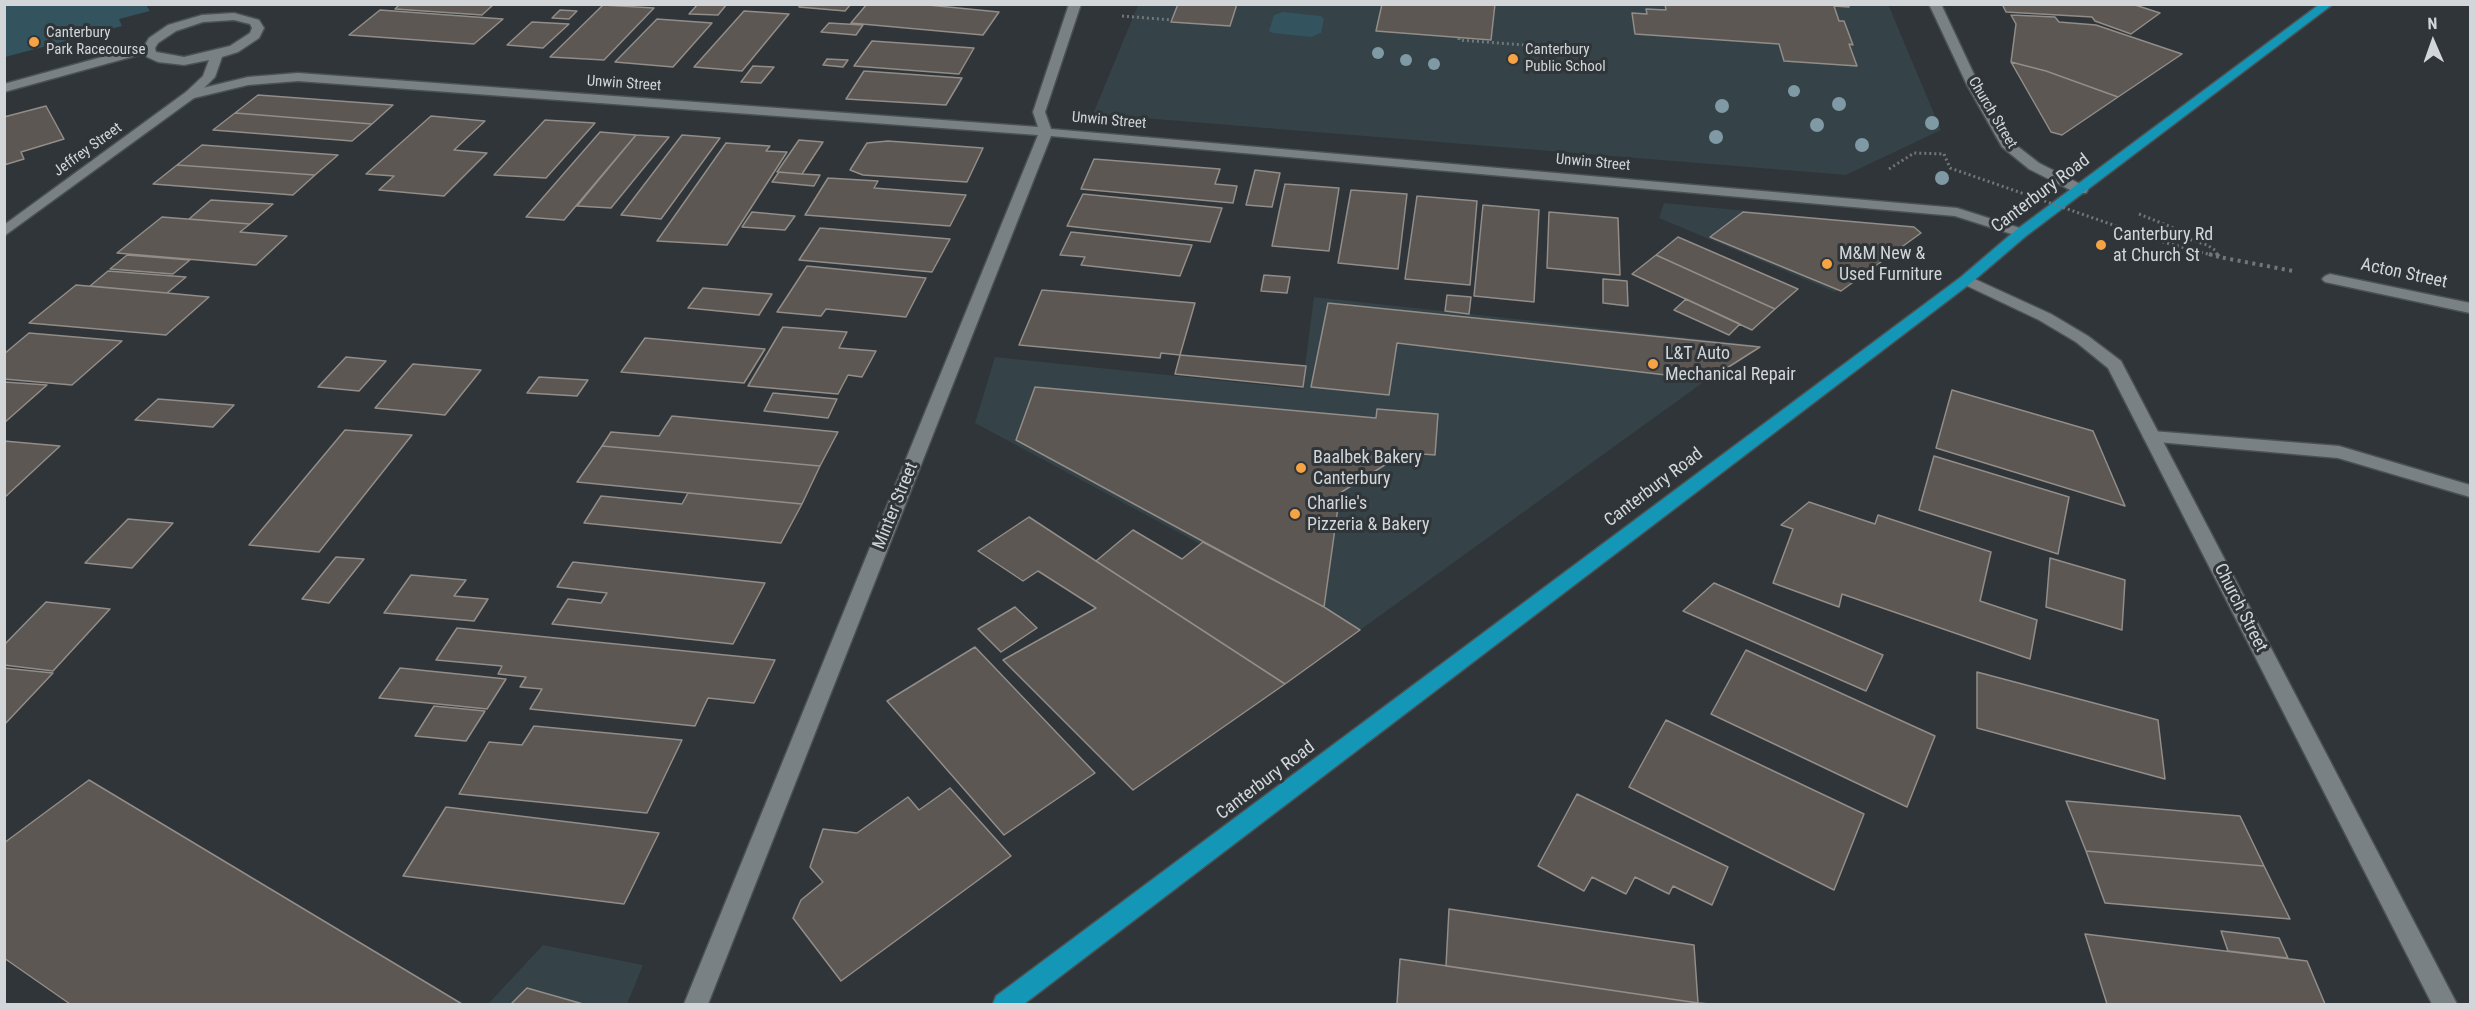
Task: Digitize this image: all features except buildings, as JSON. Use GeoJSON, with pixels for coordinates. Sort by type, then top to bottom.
{"type":"FeatureCollection","features":[{"type":"Feature","properties":{"kind":"highway","name":"Canterbury Road"},"geometry":{"type":"LineString","coordinates":[[1005,1005],[1966,280],[2021,234],[2328,4]]}},
{"type":"Feature","properties":{"kind":"street"},"geometry":{"type":"LineString","coordinates":[[211,4],[218,17]]}},
{"type":"Feature","properties":{"kind":"street"},"geometry":{"type":"LineString","coordinates":[[1046,132],[1039,112],[1075,4]]}},
{"type":"Feature","properties":{"kind":"street","name":"Church Street"},"geometry":{"type":"LineString","coordinates":[[1935,4],[1973,85],[2007,144],[2034,166],[2081,190]]}},
{"type":"Feature","properties":{"kind":"street"},"geometry":{"type":"LineString","coordinates":[[4,88],[149,48],[153,41],[172,28],[218,17],[246,18],[255,22],[258,28],[255,35],[246,42],[217,55],[200,59],[169,60],[151,54],[149,48]]}},
{"type":"Feature","properties":{"kind":"street"},"geometry":{"type":"LineString","coordinates":[[190,95],[209,77],[217,55]]}},
{"type":"Feature","properties":{"kind":"street","name":"Unwin Street"},"geometry":{"type":"LineString","coordinates":[[190,95],[248,81],[298,77],[1046,132],[1957,212],[2021,234]]}},
{"type":"Feature","properties":{"kind":"street","name":"Jeffrey Street"},"geometry":{"type":"LineString","coordinates":[[4,232],[190,95]]}},
{"type":"Feature","properties":{"kind":"street","name":"Minter Street"},"geometry":{"type":"LineString","coordinates":[[696,1005],[1046,132]]}},
{"type":"Feature","properties":{"kind":"street","name":"Acton Street"},"geometry":{"type":"LineString","coordinates":[[2330,279],[2470,308]]}},
{"type":"Feature","properties":{"kind":"street","name":"Church Street"},"geometry":{"type":"LineString","coordinates":[[1966,280],[2045,317],[2082,339],[2115,365],[2445,1005]]}},
{"type":"Feature","properties":{"kind":"street"},"geometry":{"type":"LineString","coordinates":[[2152,437],[2339,452],[2470,491]]}},
{"type":"Feature","properties":{"kind":"path"},"geometry":{"type":"LineString","coordinates":[[1122,16],[1172,20]]}},
{"type":"Feature","properties":{"kind":"path"},"geometry":{"type":"LineString","coordinates":[[1459,38],[1459,40],[1551,47]]}},
{"type":"Feature","properties":{"kind":"path"},"geometry":{"type":"LineString","coordinates":[[1944,154],[1950,168],[2159,241],[2219,257],[2330,279]]}},
{"type":"Feature","properties":{"kind":"path"},"geometry":{"type":"LineString","coordinates":[[2139,214],[2181,231],[2182,237],[2207,245],[2215,250],[2219,257]]}},
{"type":"Feature","properties":{"kind":"shaded area","name":"Canterbury Public School"},"geometry":{"type":"Polygon","coordinates":[[[1888,4],[1941,130],[1846,175],[1093,114],[1138,5],[1888,4]]]}},
{"type":"Feature","properties":{"kind":"shaded area","name":"Canterbury Park Racecourse"},"geometry":{"type":"Polygon","coordinates":[[[5,5],[146,5],[150,11],[119,19],[122,26],[5,57],[5,5]]]}},
{"type":"Feature","properties":{"kind":"shaded area"},"geometry":{"type":"Polygon","coordinates":[[[1283,12],[1321,16],[1324,19],[1321,33],[1311,37],[1269,31],[1274,15],[1283,12]]]}},
{"type":"Feature","properties":{"kind":"shaded area","name":"M&M New & Used Furniture"},"geometry":{"type":"Polygon","coordinates":[[[1664,203],[1914,227],[1921,233],[1835,292],[1659,218],[1664,203]]]}},
{"type":"Feature","properties":{"kind":"shaded area"},"geometry":{"type":"Polygon","coordinates":[[[1314,297],[1755,345],[1360,630],[975,423],[995,357],[1302,389],[1314,297]]]}},
{"type":"Feature","properties":{"kind":"shaded area"},"geometry":{"type":"Polygon","coordinates":[[[543,945],[643,965],[627,1004],[488,1004],[543,945]]]}},
{"type":"Feature","properties":{"kind":"place","name":"Canterbury Park Racecourse"},"geometry":{"type":"Point","coordinates":[34,42]}},
{"type":"Feature","properties":{"kind":"place","name":"Canterbury Public School"},"geometry":{"type":"Point","coordinates":[1513,59]}},
{"type":"Feature","properties":{"kind":"place","name":"Canterbury Rd at Church St"},"geometry":{"type":"Point","coordinates":[2101,245]}},
{"type":"Feature","properties":{"kind":"place","name":"M&M New & Used Furniture"},"geometry":{"type":"Point","coordinates":[1827,264]}},
{"type":"Feature","properties":{"kind":"place","name":"L&T Auto Mechanical Repair"},"geometry":{"type":"Point","coordinates":[1653,364]}},
{"type":"Feature","properties":{"kind":"place","name":"Baalbek Bakery Canterbury"},"geometry":{"type":"Point","coordinates":[1301,468]}},
{"type":"Feature","properties":{"kind":"place","name":"Charlie's Pizzeria & Bakery"},"geometry":{"type":"Point","coordinates":[1295,514]}}]}
